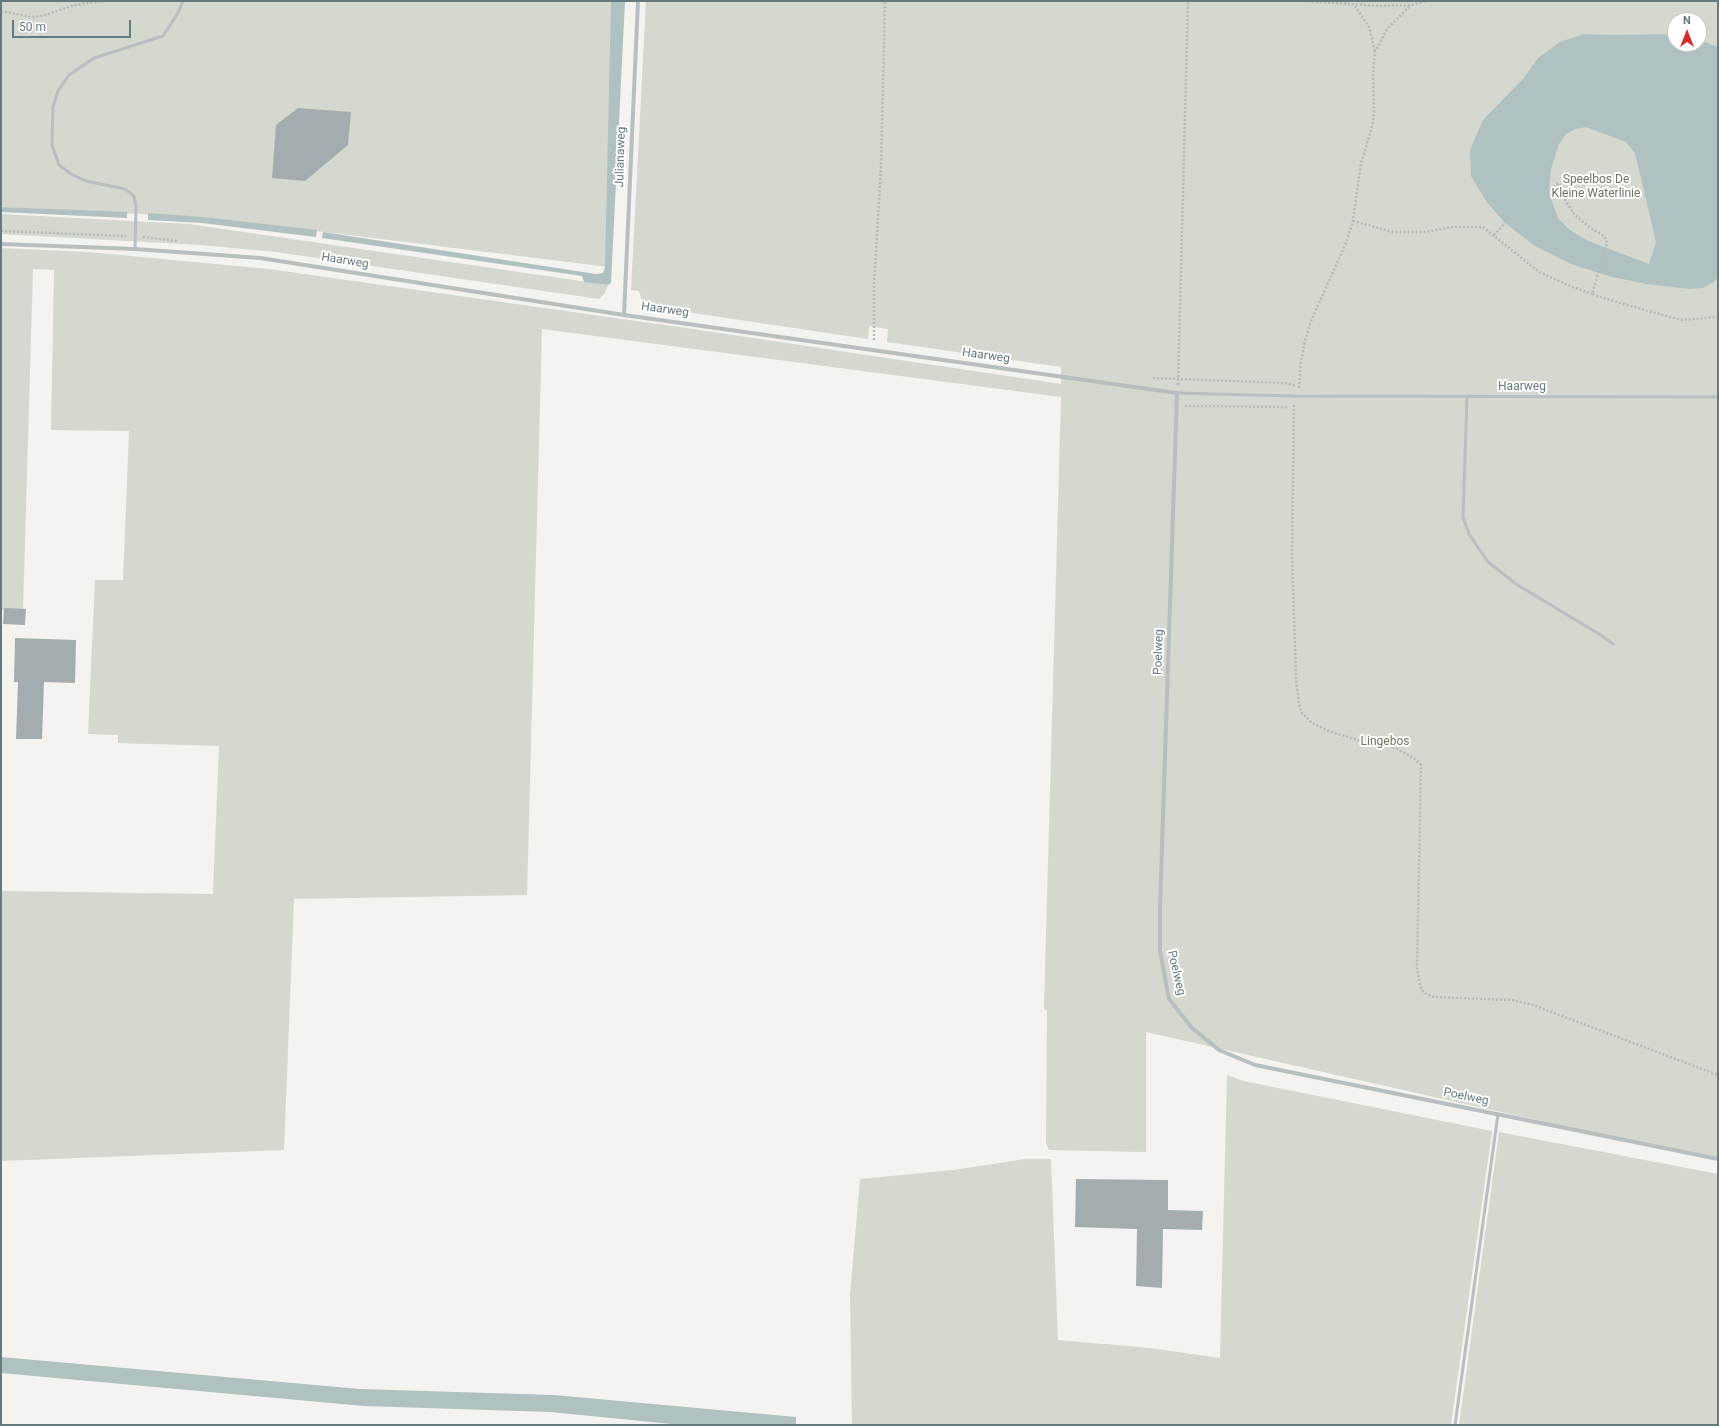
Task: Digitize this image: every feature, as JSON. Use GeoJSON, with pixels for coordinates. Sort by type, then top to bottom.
{"type":"FeatureCollection","features":[{"type":"Feature","properties":{"kind":"street","name":"Julianaweg"},"geometry":{"type":"LineString","coordinates":[[624,315],[638,1]]}},
{"type":"Feature","properties":{"kind":"street","name":"Haarweg"},"geometry":{"type":"LineString","coordinates":[[1,244],[135,249],[260,258],[624,315],[1177,393]]}},
{"type":"Feature","properties":{"kind":"street","name":"Poelweg"},"geometry":{"type":"LineString","coordinates":[[1177,393],[1160,907],[1160,952],[1169,999],[1192,1028],[1219,1050],[1255,1064],[1718,1159]]}},
{"type":"Feature","properties":{"kind":"lane"},"geometry":{"type":"LineString","coordinates":[[135,249],[136,206],[134,196],[125,189],[86,181],[71,174],[59,165],[52,145],[53,107],[58,91],[69,75],[94,58],[163,36],[178,13],[183,1]]}},
{"type":"Feature","properties":{"kind":"lane","name":"Haarweg"},"geometry":{"type":"LineString","coordinates":[[1177,393],[1294,396],[1718,397]]}},
{"type":"Feature","properties":{"kind":"lane"},"geometry":{"type":"LineString","coordinates":[[1467,397],[1463,517],[1469,534],[1488,562],[1516,584],[1613,644]]}},
{"type":"Feature","properties":{"kind":"lane"},"geometry":{"type":"LineString","coordinates":[[1455,1425],[1498,1114]]}},
{"type":"Feature","properties":{"kind":"path"},"geometry":{"type":"LineString","coordinates":[[1,11],[31,17],[43,16],[74,5],[104,1]]}},
{"type":"Feature","properties":{"kind":"path"},"geometry":{"type":"LineString","coordinates":[[873,350],[874,285],[881,168],[885,1]]}},
{"type":"Feature","properties":{"kind":"path"},"geometry":{"type":"LineString","coordinates":[[1177,393],[1188,1]]}},
{"type":"Feature","properties":{"kind":"path"},"geometry":{"type":"LineString","coordinates":[[1308,1],[1355,5],[1411,5],[1428,1]]}},
{"type":"Feature","properties":{"kind":"path"},"geometry":{"type":"LineString","coordinates":[[1294,396],[1300,386],[1301,361],[1311,322],[1346,243],[1352,221],[1361,162],[1372,128],[1374,112],[1373,72],[1375,52],[1369,27],[1355,5]]}},
{"type":"Feature","properties":{"kind":"path"},"geometry":{"type":"LineString","coordinates":[[1375,52],[1387,28],[1411,5]]}},
{"type":"Feature","properties":{"kind":"path"},"geometry":{"type":"LineString","coordinates":[[1550,188],[1559,184],[1565,200],[1574,214],[1589,227],[1604,236],[1608,243],[1592,294]]}},
{"type":"Feature","properties":{"kind":"path"},"geometry":{"type":"LineString","coordinates":[[1352,221],[1393,232],[1424,232],[1452,227],[1483,227],[1539,272],[1568,285],[1623,304],[1681,320],[1718,317]]}},
{"type":"Feature","properties":{"kind":"path"},"geometry":{"type":"LineString","coordinates":[[1494,236],[1505,223]]}},
{"type":"Feature","properties":{"kind":"path"},"geometry":{"type":"LineString","coordinates":[[1178,380],[1285,383],[1300,386]]}},
{"type":"Feature","properties":{"kind":"path"},"geometry":{"type":"LineString","coordinates":[[1177,406],[1294,407],[1292,555],[1296,678],[1299,704],[1301,712],[1305,718],[1320,727],[1368,743],[1392,746],[1416,759],[1421,765],[1417,968],[1420,986],[1424,993],[1434,997],[1512,1000],[1533,1004],[1718,1075]]}},
{"type":"Feature","properties":{"kind":"green space"},"geometry":{"type":"Polygon","coordinates":[[[1,1],[620,1],[609,267],[202,217],[1,207],[1,1]]]}},
{"type":"Feature","properties":{"kind":"green space","name":"Lingebos"},"geometry":{"type":"Polygon","coordinates":[[[646,1],[1718,1],[1718,1161],[1146,1032],[1146,1152],[1049,1150],[1046,1143],[1047,1010],[1044,1009],[1044,1006],[1061,397],[542,329],[527,895],[294,899],[284,1150],[1,1161],[1,891],[213,894],[219,746],[118,743],[118,735],[88,734],[95,580],[123,580],[129,431],[51,430],[54,270],[33,269],[23,610],[1,610],[1,248],[88,252],[269,269],[686,328],[1061,384],[1061,367],[887,342],[888,329],[869,326],[868,339],[646,306],[639,291],[631,290],[646,1]]]}},
{"type":"Feature","properties":{"kind":"green space"},"geometry":{"type":"Polygon","coordinates":[[[1,214],[189,224],[608,285],[605,293],[599,299],[276,252],[200,245],[1,234],[1,214]]]}},
{"type":"Feature","properties":{"kind":"green space"},"geometry":{"type":"Polygon","coordinates":[[[1227,1075],[1243,1081],[1492,1131],[1451,1425],[852,1425],[850,1295],[860,1179],[953,1170],[1025,1159],[1051,1159],[1058,1340],[1150,1348],[1220,1358],[1227,1075]]]}},
{"type":"Feature","properties":{"kind":"green space"},"geometry":{"type":"Polygon","coordinates":[[[1499,1132],[1718,1174],[1718,1425],[1459,1425],[1499,1132]]]}},
{"type":"Feature","properties":{"kind":"shaded area"},"geometry":{"type":"Polygon","coordinates":[[[611,1],[625,1],[611,283],[608,285],[584,282],[582,276],[322,238],[323,232],[596,274],[603,273],[605,267],[611,1]]]}},
{"type":"Feature","properties":{"kind":"shaded area"},"geometry":{"type":"Polygon","coordinates":[[[1584,34],[1667,35],[1667,52],[1707,52],[1707,43],[1718,47],[1718,277],[1714,282],[1703,288],[1689,289],[1647,284],[1612,277],[1571,264],[1535,246],[1505,223],[1486,201],[1471,176],[1470,150],[1483,120],[1523,79],[1538,58],[1560,42],[1584,34]],[[1586,127],[1575,129],[1566,134],[1559,144],[1551,169],[1549,193],[1558,218],[1570,230],[1586,240],[1649,264],[1656,242],[1635,153],[1626,142],[1586,127]]]}},
{"type":"Feature","properties":{"kind":"shaded area"},"geometry":{"type":"Polygon","coordinates":[[[1,207],[127,212],[127,218],[1,212],[1,207]]]}},
{"type":"Feature","properties":{"kind":"shaded area"},"geometry":{"type":"Polygon","coordinates":[[[148,213],[204,217],[317,230],[316,237],[202,223],[148,220],[148,213]]]}},
{"type":"Feature","properties":{"kind":"shaded area"},"geometry":{"type":"Polygon","coordinates":[[[1,1357],[360,1389],[554,1395],[796,1417],[796,1425],[682,1425],[550,1412],[364,1406],[1,1373],[1,1357]]]}},
{"type":"Feature","properties":{"kind":"building"},"geometry":{"type":"Polygon","coordinates":[[[298,108],[351,112],[348,145],[305,181],[272,178],[276,125],[298,108]]]}},
{"type":"Feature","properties":{"kind":"building"},"geometry":{"type":"Polygon","coordinates":[[[4,608],[26,609],[25,625],[3,624],[4,608]]]}},
{"type":"Feature","properties":{"kind":"building"},"geometry":{"type":"Polygon","coordinates":[[[15,638],[76,640],[75,683],[44,682],[42,739],[16,739],[18,682],[14,682],[15,638]]]}},
{"type":"Feature","properties":{"kind":"building"},"geometry":{"type":"Polygon","coordinates":[[[1076,1179],[1168,1180],[1168,1210],[1203,1211],[1202,1230],[1163,1229],[1162,1288],[1136,1286],[1137,1229],[1075,1227],[1076,1179]]]}},
{"type":"Feature","properties":{"kind":"park label","name":"Speelbos De Kleine Waterlinie"},"geometry":{"type":"Point","coordinates":[1596,187]}}]}
